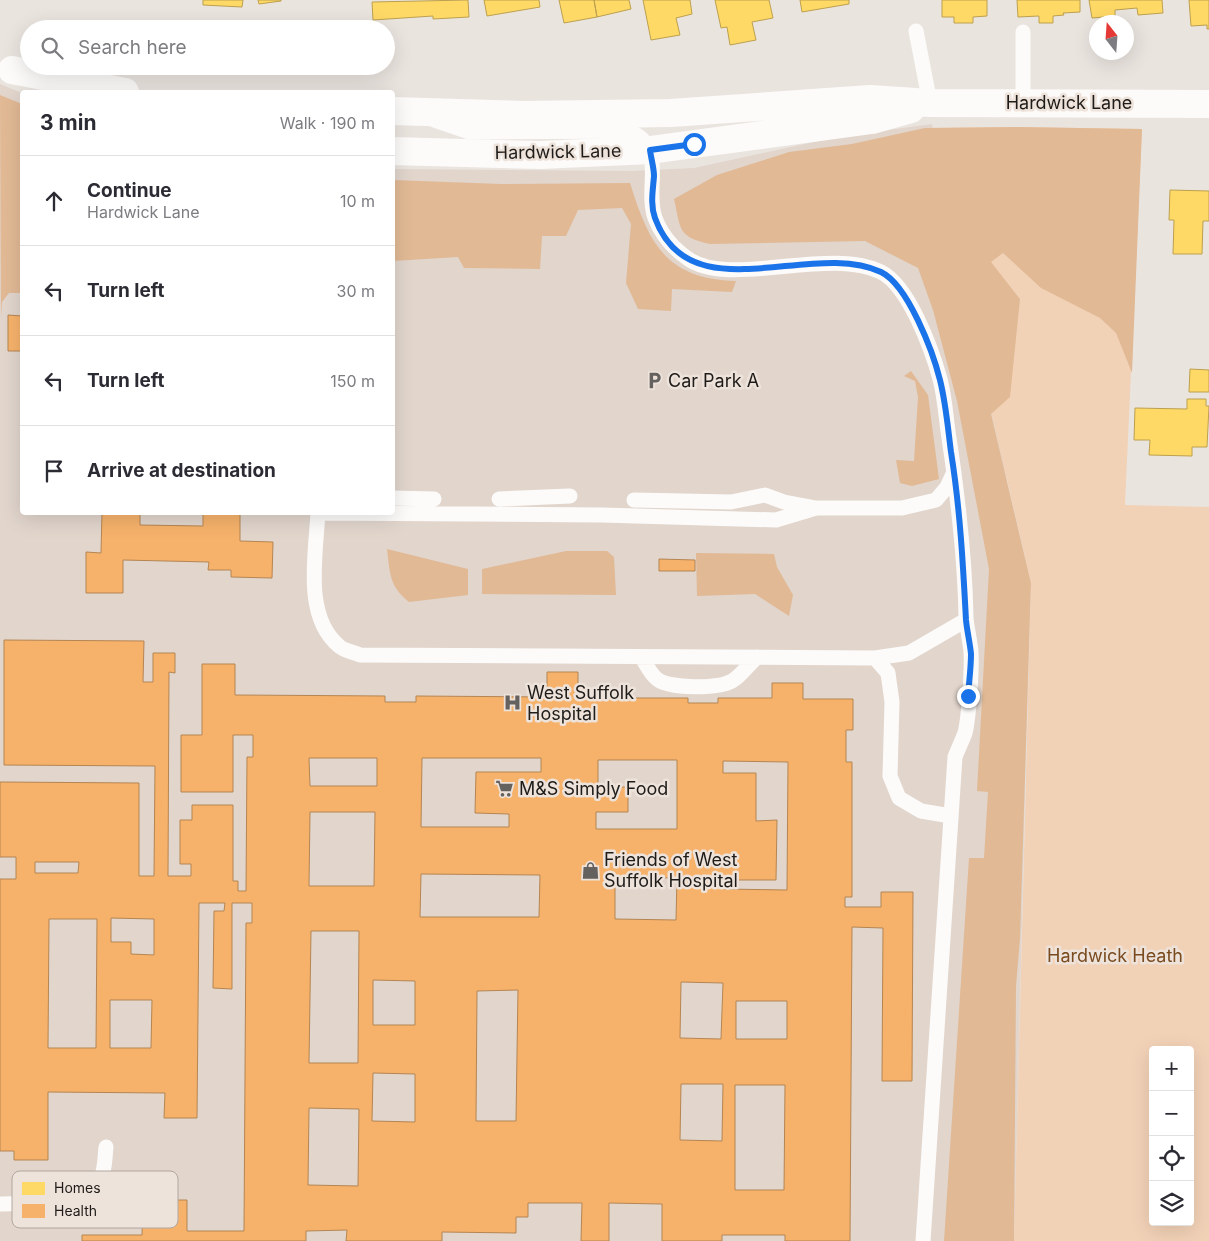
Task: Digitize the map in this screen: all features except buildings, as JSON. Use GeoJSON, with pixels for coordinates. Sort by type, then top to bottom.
{"type":"FeatureCollection","features":[{"type":"Feature","properties":{"kind":"street"},"geometry":{"type":"LineString","coordinates":[[6,67],[20,73]]}},
{"type":"Feature","properties":{"kind":"street"},"geometry":{"type":"LineString","coordinates":[[6,67],[20,70]]}},
{"type":"Feature","properties":{"kind":"street"},"geometry":{"type":"LineString","coordinates":[[25,75],[60,90]]}},
{"type":"Feature","properties":{"kind":"street"},"geometry":{"type":"LineString","coordinates":[[44,75],[115,90]]}},
{"type":"Feature","properties":{"kind":"street","name":"Hardwick Lane"},"geometry":{"type":"LineString","coordinates":[[402,112],[524,116],[671,113],[870,99],[930,104],[1023,102],[1209,104]]}},
{"type":"Feature","properties":{"kind":"street","name":"Hardwick Lane"},"geometry":{"type":"LineString","coordinates":[[395,151],[540,155],[652,162],[774,133],[872,120],[930,104]]}},
{"type":"Feature","properties":{"kind":"lane"},"geometry":{"type":"LineString","coordinates":[[916,30],[930,104]]}},
{"type":"Feature","properties":{"kind":"lane"},"geometry":{"type":"LineString","coordinates":[[1023,32],[1023,102]]}},
{"type":"Feature","properties":{"kind":"lane"},"geometry":{"type":"LineString","coordinates":[[402,112],[469,132],[629,130],[642,136],[652,162],[651,192],[655,217],[668,242],[689,260],[713,268],[740,269],[831,263],[857,265],[882,272],[897,286],[915,313],[933,358],[940,382],[963,546],[966,620],[971,654],[965,732],[955,757],[923,1241]]}},
{"type":"Feature","properties":{"kind":"lane"},"geometry":{"type":"LineString","coordinates":[[634,500],[731,502],[765,495],[784,502],[816,508],[902,508],[936,500],[947,488],[954,472]]}},
{"type":"Feature","properties":{"kind":"lane"},"geometry":{"type":"LineString","coordinates":[[499,499],[570,496]]}},
{"type":"Feature","properties":{"kind":"lane"},"geometry":{"type":"LineString","coordinates":[[395,498],[434,499]]}},
{"type":"Feature","properties":{"kind":"lane"},"geometry":{"type":"LineString","coordinates":[[395,514],[602,515],[776,520],[816,508]]}},
{"type":"Feature","properties":{"kind":"lane"},"geometry":{"type":"LineString","coordinates":[[318,515],[316,584],[318,616],[326,634],[340,648],[360,655],[875,658],[909,653],[966,620]]}},
{"type":"Feature","properties":{"kind":"lane"},"geometry":{"type":"LineString","coordinates":[[641,657],[656,679],[668,685],[701,686],[721,686],[733,681],[757,657]]}},
{"type":"Feature","properties":{"kind":"lane"},"geometry":{"type":"LineString","coordinates":[[875,658],[888,672],[892,702],[890,776],[899,798],[921,811],[952,816]]}},
{"type":"Feature","properties":{"kind":"lane"},"geometry":{"type":"LineString","coordinates":[[102,1171],[106,1147]]}},
{"type":"Feature","properties":{"kind":"shaded area","name":"West Suffolk Hospital"},"geometry":{"type":"Polygon","coordinates":[[[0,84],[20,92],[20,515],[395,515],[395,169],[632,171],[694,168],[837,137],[932,124],[960,263],[999,427],[1029,636],[1014,1241],[0,1241],[0,84]]]}},
{"type":"Feature","properties":{"kind":"shaded area"},"geometry":{"type":"Polygon","coordinates":[[[0,95],[20,103],[20,293],[9,293],[2,302],[1,317],[0,95]]]}},
{"type":"Feature","properties":{"kind":"shaded area"},"geometry":{"type":"Polygon","coordinates":[[[925,128],[1142,129],[1132,373],[1116,333],[1100,318],[1041,288],[1003,253],[991,262],[1020,299],[1010,397],[991,414],[1031,583],[1020,938],[1016,986],[1014,1241],[944,1241],[969,858],[984,858],[988,792],[977,791],[989,569],[957,401],[933,310],[918,268],[865,241],[710,244],[699,241],[686,235],[682,230],[674,199],[717,175],[789,152],[852,144],[925,128]]]}},
{"type":"Feature","properties":{"kind":"shaded area"},"geometry":{"type":"Polygon","coordinates":[[[395,180],[501,184],[630,183],[645,224],[653,240],[664,254],[677,265],[693,273],[712,279],[736,281],[732,292],[672,289],[671,311],[638,309],[626,283],[631,224],[622,208],[578,210],[566,236],[542,236],[540,269],[464,268],[458,257],[395,261],[395,180]]]}},
{"type":"Feature","properties":{"kind":"shaded area"},"geometry":{"type":"Polygon","coordinates":[[[911,371],[928,395],[939,479],[912,486],[900,483],[896,460],[914,461],[918,397],[915,381],[904,376],[911,371]]]}},
{"type":"Feature","properties":{"kind":"shaded area"},"geometry":{"type":"Polygon","coordinates":[[[387,549],[468,569],[468,595],[409,602],[394,585],[387,549]]]}},
{"type":"Feature","properties":{"kind":"shaded area"},"geometry":{"type":"Polygon","coordinates":[[[566,551],[607,551],[614,557],[616,595],[482,594],[482,569],[566,551]]]}},
{"type":"Feature","properties":{"kind":"shaded area"},"geometry":{"type":"Polygon","coordinates":[[[696,553],[774,554],[777,567],[793,595],[789,616],[755,594],[697,596],[696,553]]]}},
{"type":"Feature","properties":{"kind":"green space","name":"Hardwick Heath"},"geometry":{"type":"Polygon","coordinates":[[[925,128],[1142,129],[1125,505],[1209,507],[1209,1241],[1014,1241],[1031,583],[925,128]]]}},
{"type":"Feature","properties":{"kind":"place","name":"Car Park A"},"geometry":{"type":"Point","coordinates":[654,381]}},
{"type":"Feature","properties":{"kind":"place","name":"West Suffolk Hospital"},"geometry":{"type":"Point","coordinates":[513,703]}},
{"type":"Feature","properties":{"kind":"place","name":"M&S Simply Food"},"geometry":{"type":"Point","coordinates":[505,789]}},
{"type":"Feature","properties":{"kind":"place","name":"Friends of West Suffolk Hospital"},"geometry":{"type":"Point","coordinates":[590,870]}},
{"type":"Feature","properties":{"kind":"route"},"geometry":{"type":"LineString","coordinates":[[694,144],[650,150],[654,175],[651,192],[655,217],[668,242],[689,260],[713,268],[740,269],[831,263],[857,265],[882,272],[897,286],[915,313],[931,350],[940,382],[954,472],[963,546],[966,620],[971,654],[968,696]]}}]}
